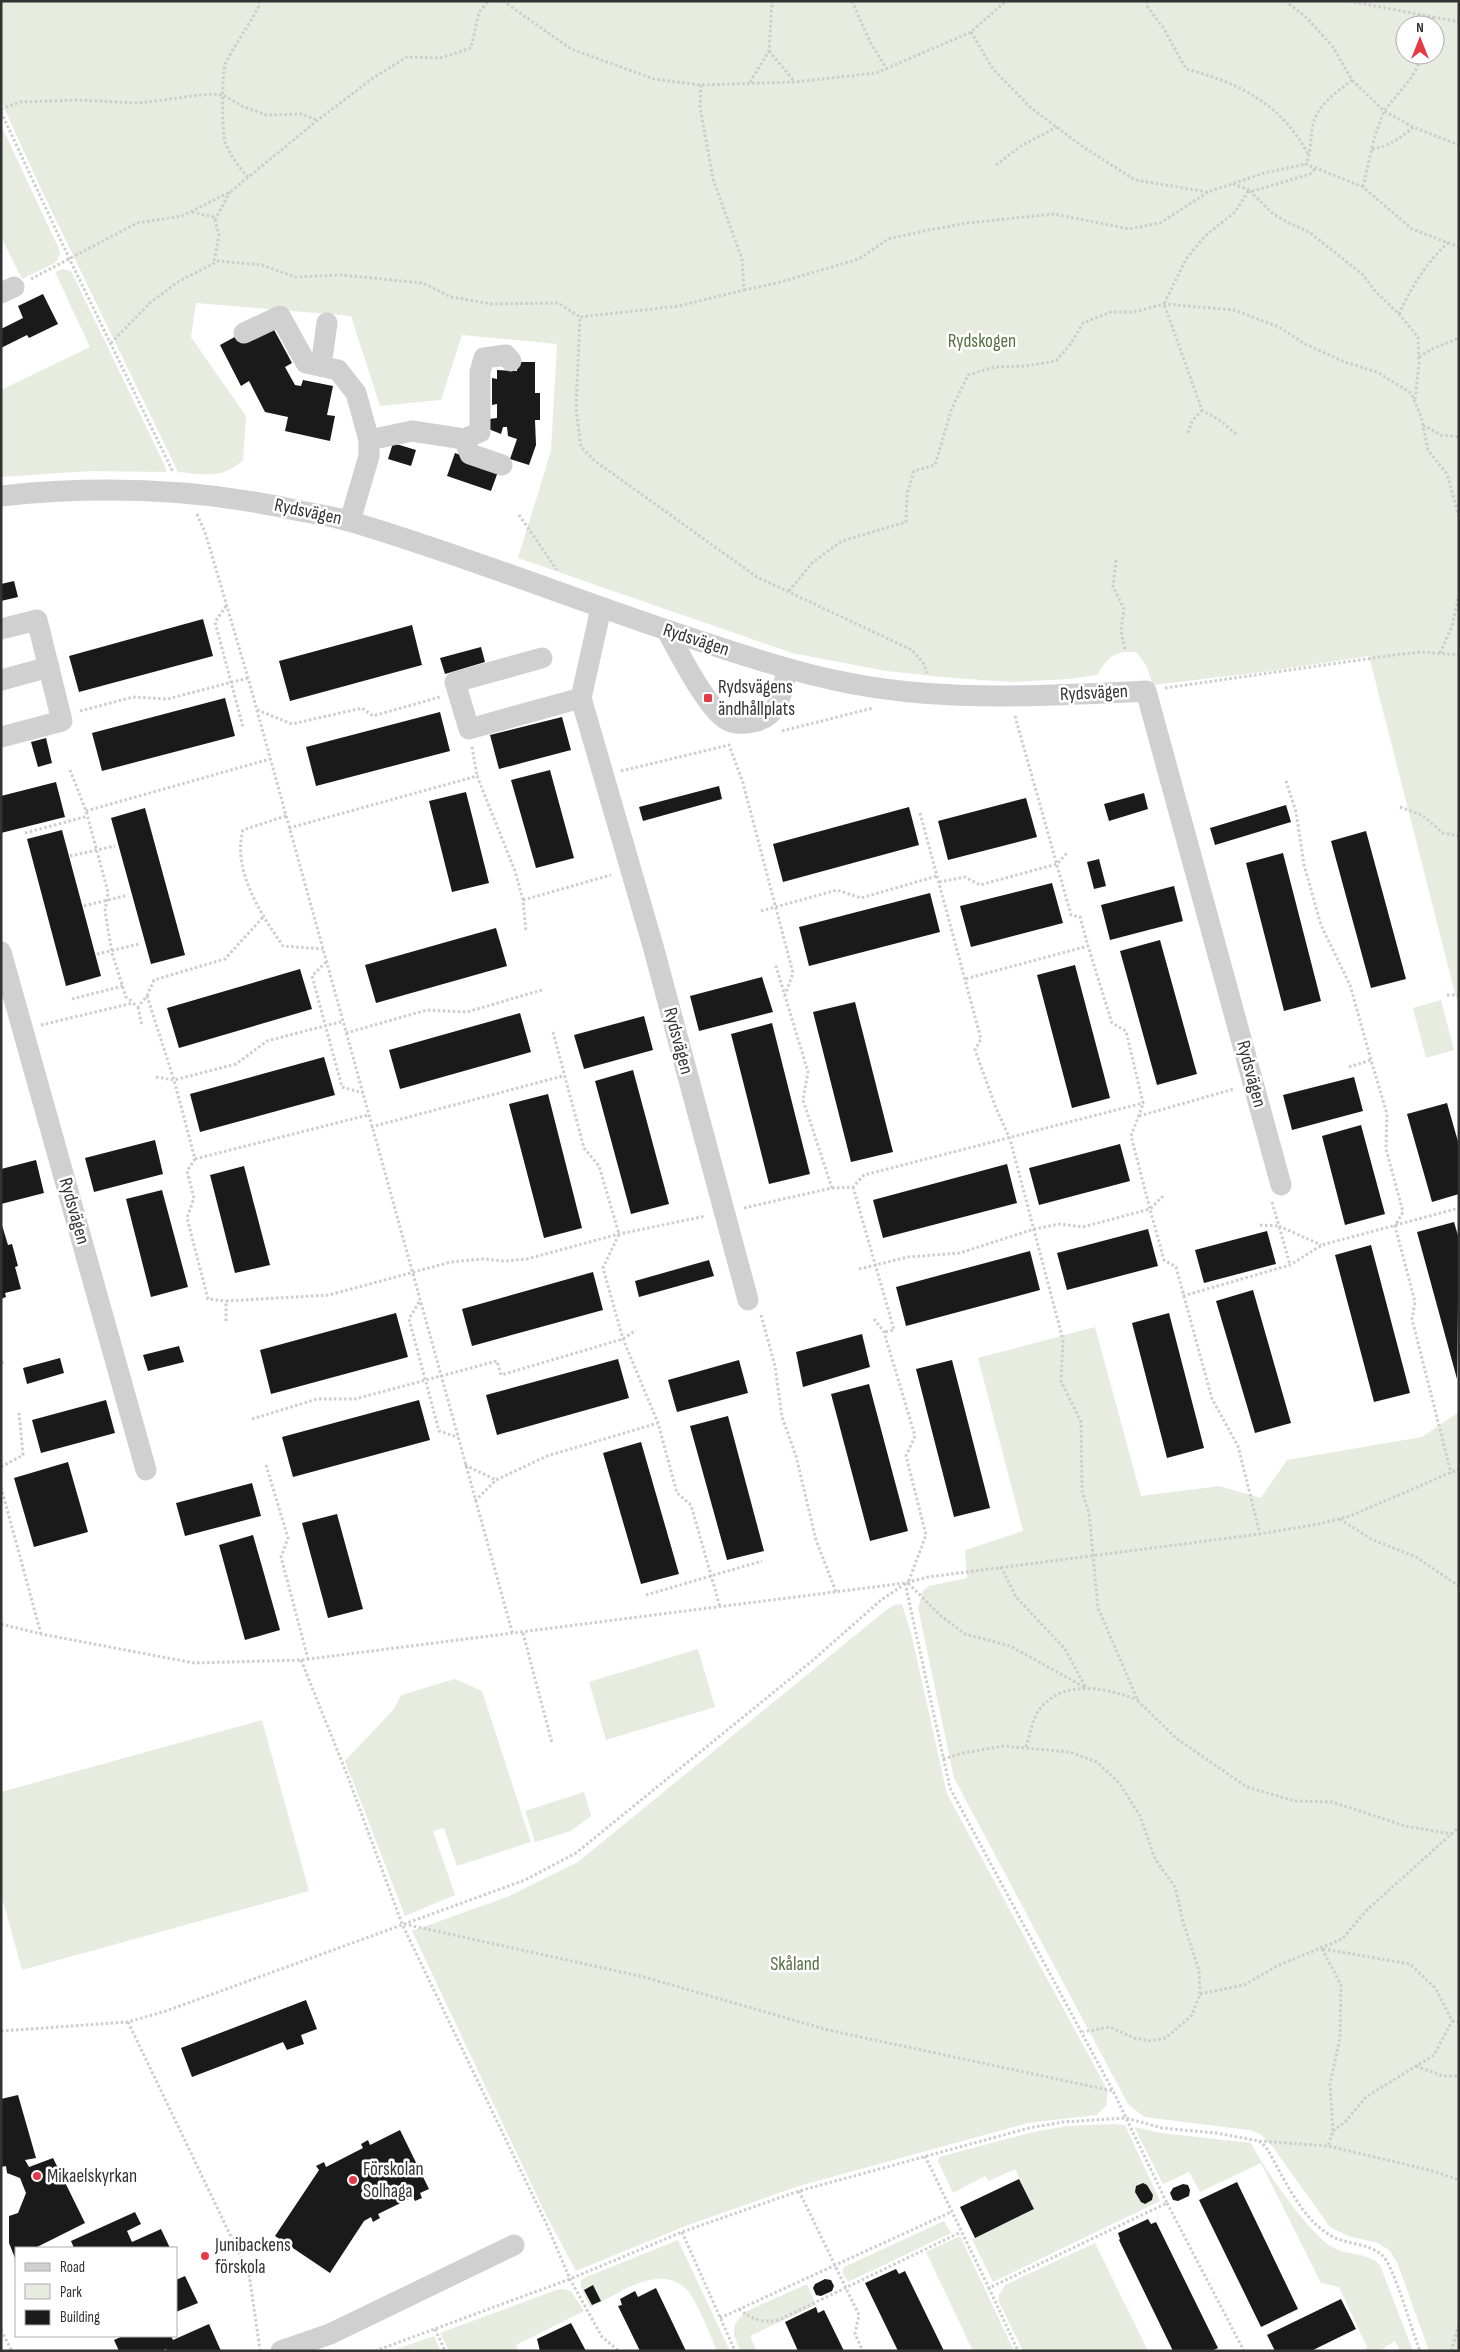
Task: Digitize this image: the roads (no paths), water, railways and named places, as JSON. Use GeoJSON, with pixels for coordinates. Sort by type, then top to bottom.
{"type":"FeatureCollection","features":[{"type":"Feature","properties":{"kind":"street"},"geometry":{"type":"LineString","coordinates":[[244,333],[280,316],[306,363],[338,370],[356,393],[369,440],[369,456],[350,521]]}},
{"type":"Feature","properties":{"kind":"street"},"geometry":{"type":"LineString","coordinates":[[321,366],[327,322]]}},
{"type":"Feature","properties":{"kind":"street"},"geometry":{"type":"LineString","coordinates":[[369,440],[412,431],[464,439],[480,432],[480,372],[484,358],[506,355],[511,362]]}},
{"type":"Feature","properties":{"kind":"street"},"geometry":{"type":"LineString","coordinates":[[464,439],[470,454],[502,465]]}},
{"type":"Feature","properties":{"kind":"street","name":"Rydsvägen"},"geometry":{"type":"LineString","coordinates":[[1,496],[90,490],[184,493],[265,503],[350,521],[667,631],[787,669],[836,681],[886,689],[945,695],[1006,697],[1146,691],[1281,1185]]}},
{"type":"Feature","properties":{"kind":"street","name":"Rydsvägen"},"geometry":{"type":"LineString","coordinates":[[601,608],[581,698],[604,775],[748,1300]]}},
{"type":"Feature","properties":{"kind":"street"},"geometry":{"type":"LineString","coordinates":[[1,629],[37,620],[62,721],[1,738]]}},
{"type":"Feature","properties":{"kind":"street"},"geometry":{"type":"LineString","coordinates":[[667,631],[719,714],[736,723],[759,721],[774,711],[780,702],[787,669]]}},
{"type":"Feature","properties":{"kind":"street"},"geometry":{"type":"LineString","coordinates":[[542,658],[455,682],[469,729],[581,698]]}},
{"type":"Feature","properties":{"kind":"street"},"geometry":{"type":"LineString","coordinates":[[1,680],[49,667]]}},
{"type":"Feature","properties":{"kind":"street","name":"Rydsvägen"},"geometry":{"type":"LineString","coordinates":[[1,952],[146,1470]]}},
{"type":"Feature","properties":{"kind":"street"},"geometry":{"type":"LineString","coordinates":[[281,2351],[330,2334],[514,2245]]}},
{"type":"Feature","properties":{"kind":"place","name":"Rydsvägens ändhållplats"},"geometry":{"type":"Point","coordinates":[708,698]}},
{"type":"Feature","properties":{"kind":"place","name":"Mikaelskyrkan"},"geometry":{"type":"Point","coordinates":[37,2176]}},
{"type":"Feature","properties":{"kind":"place","name":"Förskolan Solhaga"},"geometry":{"type":"Point","coordinates":[353,2180]}},
{"type":"Feature","properties":{"kind":"place","name":"Junibackens förskola"},"geometry":{"type":"Point","coordinates":[205,2256]}},
{"type":"Feature","properties":{"kind":"park label","name":"Rydskogen"},"geometry":{"type":"Point","coordinates":[982,341]}},
{"type":"Feature","properties":{"kind":"park label","name":"Skåland"},"geometry":{"type":"Point","coordinates":[795,1964]}}]}
